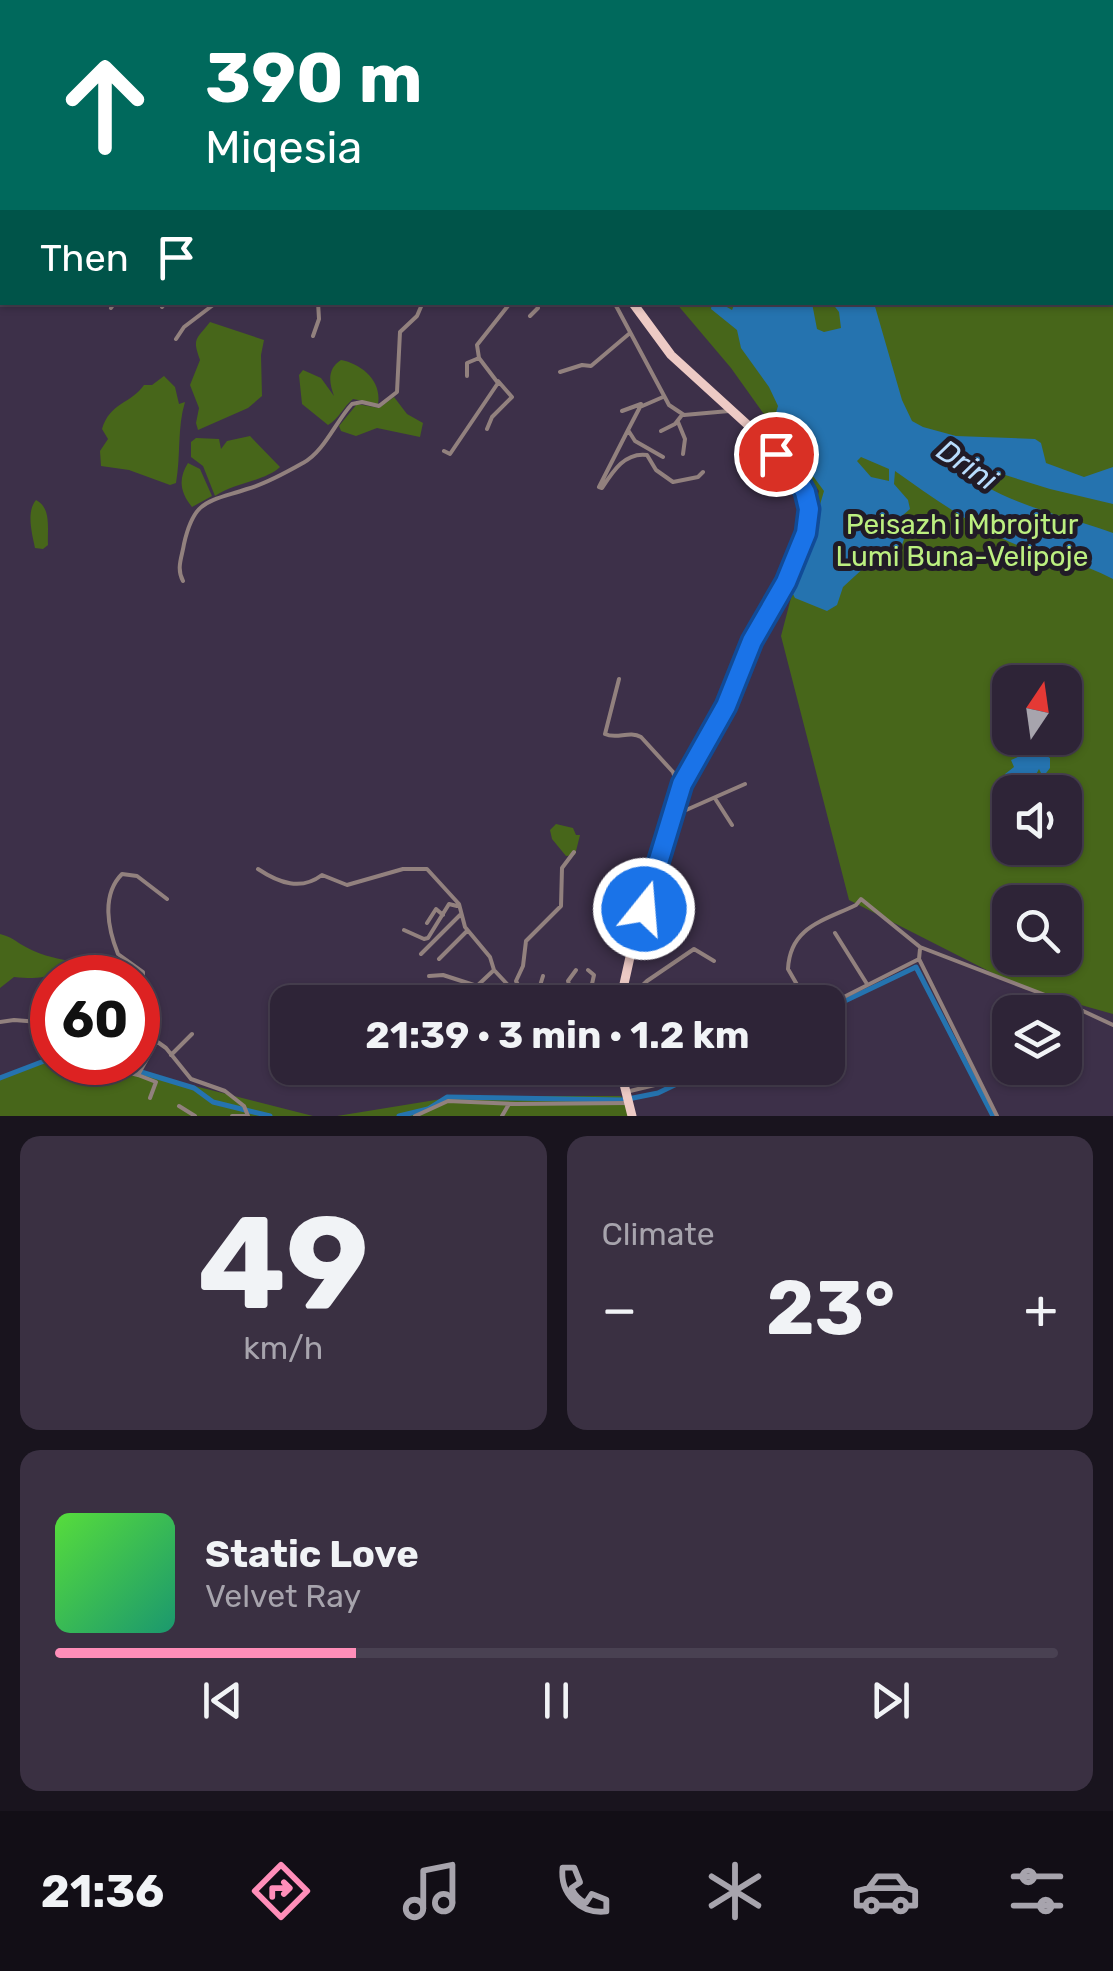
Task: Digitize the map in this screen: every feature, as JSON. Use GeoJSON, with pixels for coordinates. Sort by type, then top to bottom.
{"type":"FeatureCollection","features":[{"type":"Feature","properties":{"kind":"main road"},"geometry":{"type":"LineString","coordinates":[[626,985],[630,957],[680,789],[726,706],[752,641],[789,575],[808,518],[808,501],[795,474],[671,355],[634,305]]}},
{"type":"Feature","properties":{"kind":"main road"},"geometry":{"type":"LineString","coordinates":[[623,1085],[632,1116]]}},
{"type":"Feature","properties":{"kind":"street"},"geometry":{"type":"LineString","coordinates":[[176,338],[184,327],[215,305]]}},
{"type":"Feature","properties":{"kind":"street"},"geometry":{"type":"LineString","coordinates":[[313,336],[319,319],[318,305]]}},
{"type":"Feature","properties":{"kind":"street"},"geometry":{"type":"LineString","coordinates":[[183,581],[180,562],[190,516],[196,510],[220,495],[248,489],[308,461],[352,404],[378,406],[397,392],[400,332],[417,316],[422,305]]}},
{"type":"Feature","properties":{"kind":"street"},"geometry":{"type":"LineString","coordinates":[[487,429],[495,413],[512,397],[479,358],[477,342],[508,305]]}},
{"type":"Feature","properties":{"kind":"street"},"geometry":{"type":"LineString","coordinates":[[530,316],[537,305]]}},
{"type":"Feature","properties":{"kind":"street"},"geometry":{"type":"LineString","coordinates":[[616,305],[663,397],[682,415],[731,410]]}},
{"type":"Feature","properties":{"kind":"street"},"geometry":{"type":"LineString","coordinates":[[560,372],[591,366],[630,333]]}},
{"type":"Feature","properties":{"kind":"street"},"geometry":{"type":"LineString","coordinates":[[466,376],[467,363],[479,358]]}},
{"type":"Feature","properties":{"kind":"street"},"geometry":{"type":"LineString","coordinates":[[444,451],[450,454],[498,381]]}},
{"type":"Feature","properties":{"kind":"street"},"geometry":{"type":"LineString","coordinates":[[622,411],[663,397]]}},
{"type":"Feature","properties":{"kind":"street"},"geometry":{"type":"LineString","coordinates":[[646,403],[638,409],[599,488],[621,463],[638,454],[648,456],[656,470],[670,481],[703,472]]}},
{"type":"Feature","properties":{"kind":"street"},"geometry":{"type":"LineString","coordinates":[[661,431],[678,422],[682,415]]}},
{"type":"Feature","properties":{"kind":"street"},"geometry":{"type":"LineString","coordinates":[[678,422],[685,439],[683,454]]}},
{"type":"Feature","properties":{"kind":"street"},"geometry":{"type":"LineString","coordinates":[[628,430],[635,441],[663,457]]}},
{"type":"Feature","properties":{"kind":"street"},"geometry":{"type":"LineString","coordinates":[[619,679],[605,734],[638,735],[661,755],[680,789]]}},
{"type":"Feature","properties":{"kind":"street"},"geometry":{"type":"LineString","coordinates":[[673,814],[745,784]]}},
{"type":"Feature","properties":{"kind":"street"},"geometry":{"type":"LineString","coordinates":[[715,798],[732,825]]}},
{"type":"Feature","properties":{"kind":"street"},"geometry":{"type":"LineString","coordinates":[[518,985],[526,940],[561,906],[562,868],[574,852]]}},
{"type":"Feature","properties":{"kind":"street"},"geometry":{"type":"LineString","coordinates":[[258,868],[282,882],[309,884],[322,875],[348,884],[423,868],[432,874],[460,912],[468,931],[507,985]]}},
{"type":"Feature","properties":{"kind":"street"},"geometry":{"type":"LineString","coordinates":[[119,955],[107,903],[116,880],[122,874],[138,876],[167,899]]}},
{"type":"Feature","properties":{"kind":"street"},"geometry":{"type":"LineString","coordinates":[[798,985],[788,969],[793,948],[806,928],[856,905],[860,899],[921,948],[1113,1025]]}},
{"type":"Feature","properties":{"kind":"street"},"geometry":{"type":"LineString","coordinates":[[404,930],[428,938],[450,902],[460,912]]}},
{"type":"Feature","properties":{"kind":"street"},"geometry":{"type":"LineString","coordinates":[[427,922],[436,910],[444,916]]}},
{"type":"Feature","properties":{"kind":"street"},"geometry":{"type":"LineString","coordinates":[[421,954],[460,912]]}},
{"type":"Feature","properties":{"kind":"street"},"geometry":{"type":"LineString","coordinates":[[438,959],[468,931]]}},
{"type":"Feature","properties":{"kind":"street"},"geometry":{"type":"LineString","coordinates":[[835,932],[868,985]]}},
{"type":"Feature","properties":{"kind":"street"},"geometry":{"type":"LineString","coordinates":[[921,948],[919,959],[997,1116]]}},
{"type":"Feature","properties":{"kind":"street"},"geometry":{"type":"LineString","coordinates":[[643,985],[694,949],[714,961]]}},
{"type":"Feature","properties":{"kind":"street"},"geometry":{"type":"LineString","coordinates":[[845,996],[919,959]]}},
{"type":"Feature","properties":{"kind":"street"},"geometry":{"type":"LineString","coordinates":[[478,985],[494,970]]}},
{"type":"Feature","properties":{"kind":"street"},"geometry":{"type":"LineString","coordinates":[[569,985],[576,970]]}},
{"type":"Feature","properties":{"kind":"street"},"geometry":{"type":"LineString","coordinates":[[588,970],[594,975],[591,985]]}},
{"type":"Feature","properties":{"kind":"street"},"geometry":{"type":"LineString","coordinates":[[429,976],[443,975],[474,985]]}},
{"type":"Feature","properties":{"kind":"street"},"geometry":{"type":"LineString","coordinates":[[541,985],[544,976]]}},
{"type":"Feature","properties":{"kind":"street"},"geometry":{"type":"LineString","coordinates":[[0,1022],[30,1022]]}},
{"type":"Feature","properties":{"kind":"street"},"geometry":{"type":"LineString","coordinates":[[172,1055],[192,1034]]}},
{"type":"Feature","properties":{"kind":"street"},"geometry":{"type":"LineString","coordinates":[[160,1044],[191,1079],[225,1091],[247,1114]]}},
{"type":"Feature","properties":{"kind":"street"},"geometry":{"type":"LineString","coordinates":[[150,1098],[155,1085]]}},
{"type":"Feature","properties":{"kind":"street"},"geometry":{"type":"LineString","coordinates":[[416,1116],[448,1100],[509,1104],[626,1098],[658,1085]]}},
{"type":"Feature","properties":{"kind":"street"},"geometry":{"type":"LineString","coordinates":[[502,1116],[509,1104]]}},
{"type":"Feature","properties":{"kind":"street"},"geometry":{"type":"LineString","coordinates":[[179,1106],[195,1116]]}},
{"type":"Feature","properties":{"kind":"street"},"geometry":{"type":"LineString","coordinates":[[232,1116],[247,1114]]}},
{"type":"Feature","properties":{"kind":"green space","name":"Peisazh i Mbrojtur Lumi Buna-Velipoje"},"geometry":{"type":"Polygon","coordinates":[[[678,305],[1113,305],[1113,1014],[1082,1005],[1082,995],[1045,995],[996,975],[1082,975],[1082,885],[992,885],[992,973],[849,900],[781,636],[819,491],[731,368],[678,305]]]}},
{"type":"Feature","properties":{"kind":"green space"},"geometry":{"type":"Polygon","coordinates":[[[210,322],[264,340],[262,396],[248,408],[198,430],[199,408],[190,385],[200,360],[197,339],[210,322]]]}},
{"type":"Feature","properties":{"kind":"green space"},"geometry":{"type":"Polygon","coordinates":[[[341,360],[369,375],[377,388],[378,404],[353,399],[328,425],[302,404],[299,375],[303,370],[321,378],[334,396],[330,376],[341,360]]]}},
{"type":"Feature","properties":{"kind":"green space"},"geometry":{"type":"Polygon","coordinates":[[[164,376],[175,387],[179,404],[185,402],[176,483],[170,485],[129,470],[101,466],[100,451],[108,439],[102,429],[110,413],[144,385],[152,385],[164,376]]]}},
{"type":"Feature","properties":{"kind":"green space"},"geometry":{"type":"Polygon","coordinates":[[[394,397],[407,414],[423,423],[420,437],[377,428],[356,436],[341,431],[339,426],[357,404],[379,408],[394,397]]]}},
{"type":"Feature","properties":{"kind":"green space"},"geometry":{"type":"Polygon","coordinates":[[[250,436],[280,467],[215,496],[203,466],[191,457],[191,442],[196,438],[219,439],[221,449],[227,441],[250,436]]]}},
{"type":"Feature","properties":{"kind":"green space"},"geometry":{"type":"Polygon","coordinates":[[[188,463],[200,469],[212,496],[192,507],[182,485],[188,463]]]}},
{"type":"Feature","properties":{"kind":"green space"},"geometry":{"type":"Polygon","coordinates":[[[36,500],[48,520],[48,545],[43,549],[35,548],[31,529],[31,510],[36,500]]]}},
{"type":"Feature","properties":{"kind":"green space"},"geometry":{"type":"Polygon","coordinates":[[[556,824],[573,828],[580,835],[575,855],[566,856],[552,839],[550,830],[556,824]]]}},
{"type":"Feature","properties":{"kind":"green space"},"geometry":{"type":"Polygon","coordinates":[[[0,934],[46,955],[30,955],[30,978],[14,977],[0,988],[0,934]]]}},
{"type":"Feature","properties":{"kind":"green space"},"geometry":{"type":"Polygon","coordinates":[[[30,1065],[30,1085],[160,1085],[160,1077],[313,1116],[0,1116],[0,1077],[30,1065]]]}},
{"type":"Feature","properties":{"kind":"green space"},"geometry":{"type":"Polygon","coordinates":[[[460,1096],[621,1096],[630,1116],[337,1116],[460,1096]]]}},
{"type":"Feature","properties":{"kind":"water"},"geometry":{"type":"Polygon","coordinates":[[[712,305],[732,310],[734,305],[812,305],[817,329],[824,332],[841,328],[839,312],[834,305],[875,305],[902,400],[912,421],[956,436],[1035,439],[1041,443],[1046,463],[1084,477],[1113,467],[1113,504],[970,464],[960,465],[974,478],[1011,499],[1113,533],[1113,579],[1001,538],[895,471],[894,484],[908,500],[910,509],[902,516],[905,536],[900,551],[868,564],[843,587],[837,605],[827,611],[795,598],[790,588],[809,554],[812,534],[820,522],[824,491],[796,453],[799,444],[793,434],[787,437],[775,416],[778,406],[741,348],[737,330],[711,309],[712,305]],[[861,457],[857,461],[871,477],[889,481],[889,469],[861,457]]]}},
{"type":"Feature","properties":{"kind":"water"},"geometry":{"type":"Polygon","coordinates":[[[1023,755],[1045,755],[1050,758],[1050,768],[1045,775],[1039,769],[1036,775],[1005,775],[1014,767],[1011,760],[1023,755]]]}},
{"type":"Feature","properties":{"kind":"waterway"},"geometry":{"type":"LineString","coordinates":[[845,1001],[916,967],[993,1116]]}},
{"type":"Feature","properties":{"kind":"waterway"},"geometry":{"type":"LineString","coordinates":[[0,1078],[30,1066]]}},
{"type":"Feature","properties":{"kind":"waterway"},"geometry":{"type":"LineString","coordinates":[[160,1078],[194,1088],[213,1102],[270,1116]]}},
{"type":"Feature","properties":{"kind":"waterway"},"geometry":{"type":"LineString","coordinates":[[399,1116],[428,1109],[447,1097],[623,1100],[658,1093],[675,1085]]}},
{"type":"Feature","properties":{"kind":"route"},"geometry":{"type":"LineString","coordinates":[[644,909],[682,784],[726,706],[758,627],[786,582],[806,533],[809,509],[805,492],[776,454]]}},
{"type":"Feature","properties":{"kind":"water label","name":"Drini"},"geometry":{"type":"Point","coordinates":[967,465]}}]}
